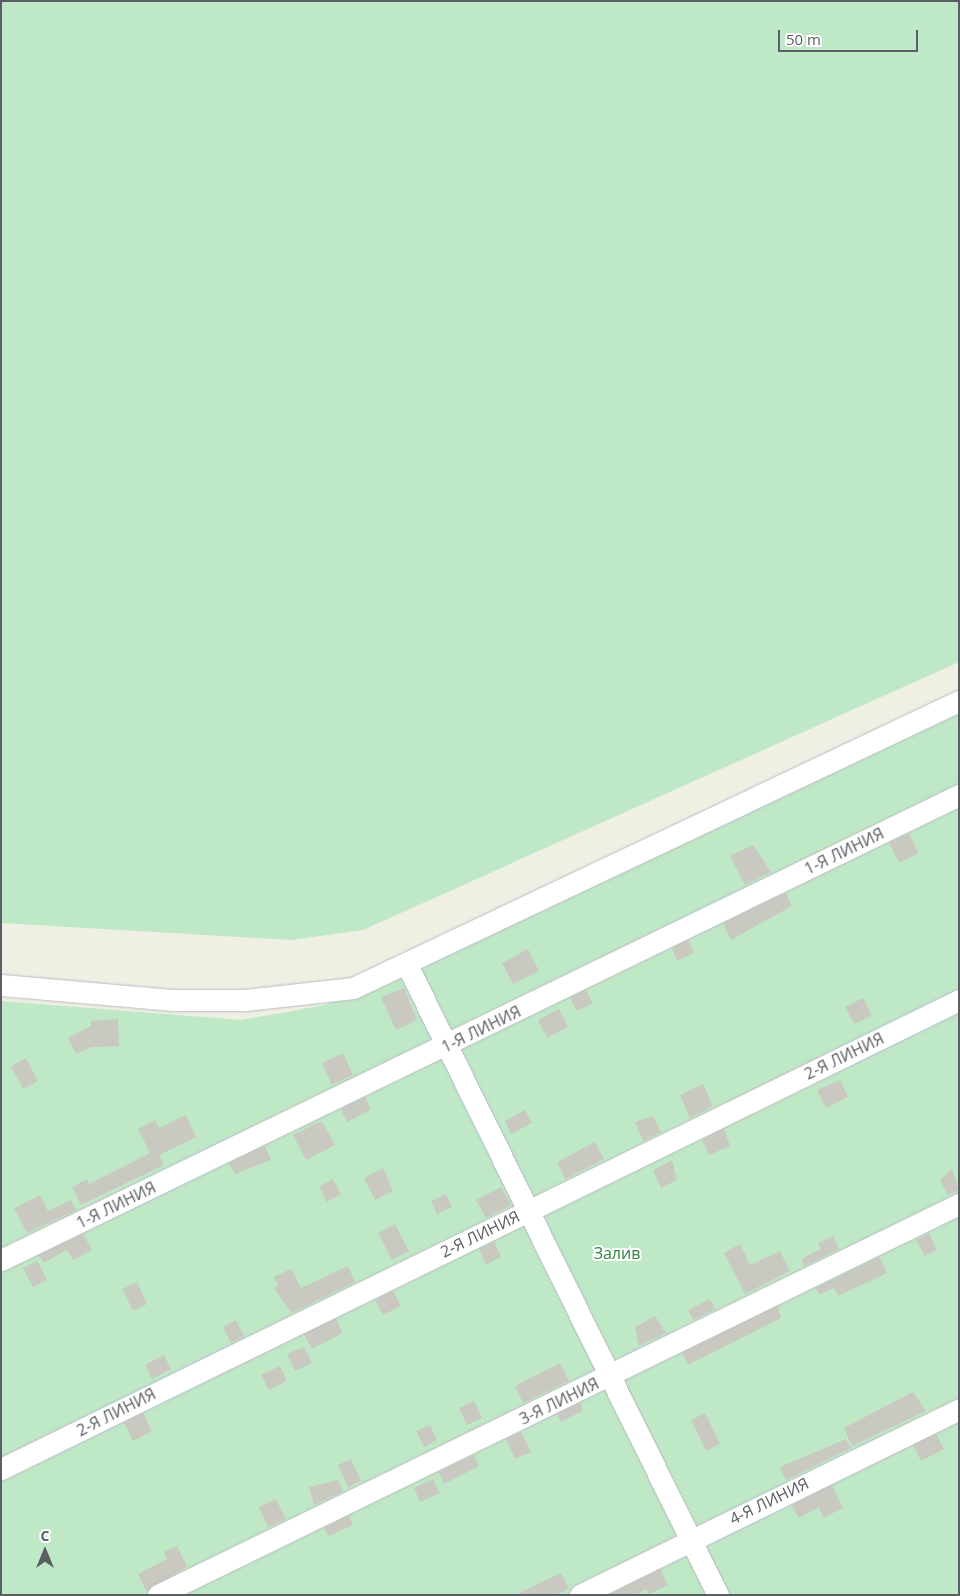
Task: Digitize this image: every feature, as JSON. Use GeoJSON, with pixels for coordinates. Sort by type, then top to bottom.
{"type":"FeatureCollection","features":[{"type":"Feature","properties":{"kind":"street"},"geometry":{"type":"LineString","coordinates":[[1,985],[103,997],[245,1000],[353,988],[407,965],[959,701]]}},
{"type":"Feature","properties":{"kind":"street","name":"1-Я ЛИНИЯ"},"geometry":{"type":"LineString","coordinates":[[1,1260],[447,1046],[959,795]]}},
{"type":"Feature","properties":{"kind":"street"},"geometry":{"type":"LineString","coordinates":[[407,965],[530,1210],[718,1595]]}},
{"type":"Feature","properties":{"kind":"street","name":"2-Я ЛИНИЯ"},"geometry":{"type":"LineString","coordinates":[[1,1469],[959,1000]]}},
{"type":"Feature","properties":{"kind":"street","name":"3-Я ЛИНИЯ"},"geometry":{"type":"LineString","coordinates":[[158,1595],[611,1376],[959,1204]]}},
{"type":"Feature","properties":{"kind":"street","name":"4-Я ЛИНИЯ"},"geometry":{"type":"LineString","coordinates":[[580,1595],[959,1409]]}},
{"type":"Feature","properties":{"kind":"green space"},"geometry":{"type":"Polygon","coordinates":[[[1,1],[959,1],[959,662],[363,930],[291,940],[1,923],[1,1]]]}},
{"type":"Feature","properties":{"kind":"green space","name":"Залив"},"geometry":{"type":"Polygon","coordinates":[[[959,712],[959,1595],[1,1595],[1,1001],[241,1020],[325,1005],[419,968],[959,712]]]}},
{"type":"Feature","properties":{"kind":"building"},"geometry":{"type":"Polygon","coordinates":[[[909,833],[918,853],[899,863],[889,843],[909,833]]]}},
{"type":"Feature","properties":{"kind":"building"},"geometry":{"type":"Polygon","coordinates":[[[753,845],[771,872],[745,885],[730,856],[753,845]]]}},
{"type":"Feature","properties":{"kind":"building"},"geometry":{"type":"Polygon","coordinates":[[[786,893],[792,906],[731,940],[723,923],[786,893]]]}},
{"type":"Feature","properties":{"kind":"building"},"geometry":{"type":"Polygon","coordinates":[[[688,940],[694,953],[677,961],[672,948],[688,940]]]}},
{"type":"Feature","properties":{"kind":"building"},"geometry":{"type":"Polygon","coordinates":[[[528,949],[539,971],[513,984],[502,963],[528,949]]]}},
{"type":"Feature","properties":{"kind":"building"},"geometry":{"type":"Polygon","coordinates":[[[404,988],[417,1020],[396,1030],[381,997],[404,988]]]}},
{"type":"Feature","properties":{"kind":"building"},"geometry":{"type":"Polygon","coordinates":[[[586,990],[593,1003],[577,1011],[570,998],[586,990]]]}},
{"type":"Feature","properties":{"kind":"building"},"geometry":{"type":"Polygon","coordinates":[[[863,998],[872,1016],[854,1024],[845,1007],[863,998]]]}},
{"type":"Feature","properties":{"kind":"building"},"geometry":{"type":"Polygon","coordinates":[[[559,1009],[568,1027],[547,1038],[538,1020],[559,1009]]]}},
{"type":"Feature","properties":{"kind":"building"},"geometry":{"type":"Polygon","coordinates":[[[118,1019],[119,1046],[91,1047],[76,1054],[68,1038],[91,1026],[91,1021],[118,1019]]]}},
{"type":"Feature","properties":{"kind":"building"},"geometry":{"type":"Polygon","coordinates":[[[343,1053],[353,1075],[332,1085],[322,1063],[343,1053]]]}},
{"type":"Feature","properties":{"kind":"building"},"geometry":{"type":"Polygon","coordinates":[[[26,1058],[38,1081],[23,1089],[11,1066],[26,1058]]]}},
{"type":"Feature","properties":{"kind":"building"},"geometry":{"type":"Polygon","coordinates":[[[840,1080],[848,1097],[826,1108],[817,1090],[840,1080]]]}},
{"type":"Feature","properties":{"kind":"building"},"geometry":{"type":"Polygon","coordinates":[[[703,1084],[713,1106],[690,1118],[680,1095],[703,1084]]]}},
{"type":"Feature","properties":{"kind":"building"},"geometry":{"type":"Polygon","coordinates":[[[365,1097],[371,1110],[347,1122],[341,1109],[365,1097]]]}},
{"type":"Feature","properties":{"kind":"building"},"geometry":{"type":"Polygon","coordinates":[[[525,1110],[532,1123],[511,1134],[505,1121],[525,1110]]]}},
{"type":"Feature","properties":{"kind":"building"},"geometry":{"type":"Polygon","coordinates":[[[186,1115],[196,1137],[159,1155],[164,1165],[81,1205],[72,1187],[87,1179],[89,1184],[150,1153],[138,1129],[155,1120],[159,1128],[186,1115]]]}},
{"type":"Feature","properties":{"kind":"building"},"geometry":{"type":"Polygon","coordinates":[[[653,1116],[661,1132],[643,1141],[635,1122],[653,1116]]]}},
{"type":"Feature","properties":{"kind":"building"},"geometry":{"type":"Polygon","coordinates":[[[317,1123],[323,1123],[335,1145],[306,1160],[293,1135],[317,1123]]]}},
{"type":"Feature","properties":{"kind":"building"},"geometry":{"type":"Polygon","coordinates":[[[724,1129],[730,1146],[709,1155],[702,1140],[724,1129]]]}},
{"type":"Feature","properties":{"kind":"building"},"geometry":{"type":"Polygon","coordinates":[[[595,1142],[604,1159],[565,1179],[557,1162],[595,1142]]]}},
{"type":"Feature","properties":{"kind":"building"},"geometry":{"type":"Polygon","coordinates":[[[265,1146],[271,1160],[235,1174],[229,1163],[265,1146]]]}},
{"type":"Feature","properties":{"kind":"building"},"geometry":{"type":"Polygon","coordinates":[[[672,1160],[677,1180],[661,1188],[653,1170],[672,1160]]]}},
{"type":"Feature","properties":{"kind":"building"},"geometry":{"type":"Polygon","coordinates":[[[383,1168],[393,1191],[375,1200],[364,1178],[383,1168]]]}},
{"type":"Feature","properties":{"kind":"building"},"geometry":{"type":"Polygon","coordinates":[[[952,1169],[959,1190],[948,1195],[940,1180],[952,1169]]]}},
{"type":"Feature","properties":{"kind":"building"},"geometry":{"type":"Polygon","coordinates":[[[333,1179],[341,1194],[327,1202],[319,1187],[333,1179]]]}},
{"type":"Feature","properties":{"kind":"building"},"geometry":{"type":"Polygon","coordinates":[[[501,1187],[511,1205],[486,1218],[476,1200],[501,1187]]]}},
{"type":"Feature","properties":{"kind":"building"},"geometry":{"type":"Polygon","coordinates":[[[446,1194],[452,1207],[437,1214],[431,1201],[446,1194]]]}},
{"type":"Feature","properties":{"kind":"building"},"geometry":{"type":"Polygon","coordinates":[[[40,1195],[48,1211],[71,1200],[76,1210],[27,1233],[14,1208],[40,1195]]]}},
{"type":"Feature","properties":{"kind":"building"},"geometry":{"type":"Polygon","coordinates":[[[395,1224],[409,1251],[392,1260],[378,1233],[395,1224]]]}},
{"type":"Feature","properties":{"kind":"building"},"geometry":{"type":"Polygon","coordinates":[[[929,1233],[937,1250],[925,1256],[916,1240],[929,1233]]]}},
{"type":"Feature","properties":{"kind":"building"},"geometry":{"type":"Polygon","coordinates":[[[83,1234],[92,1250],[73,1260],[67,1250],[43,1263],[39,1255],[83,1234]]]}},
{"type":"Feature","properties":{"kind":"building"},"geometry":{"type":"Polygon","coordinates":[[[833,1236],[839,1249],[804,1266],[801,1259],[821,1249],[818,1243],[833,1236]]]}},
{"type":"Feature","properties":{"kind":"building"},"geometry":{"type":"Polygon","coordinates":[[[494,1242],[501,1257],[486,1265],[479,1249],[494,1242]]]}},
{"type":"Feature","properties":{"kind":"building"},"geometry":{"type":"Polygon","coordinates":[[[740,1244],[750,1265],[780,1251],[790,1271],[745,1294],[724,1253],[740,1244]]]}},
{"type":"Feature","properties":{"kind":"building"},"geometry":{"type":"Polygon","coordinates":[[[879,1257],[887,1273],[838,1296],[834,1288],[819,1295],[816,1288],[879,1257]]]}},
{"type":"Feature","properties":{"kind":"building"},"geometry":{"type":"Polygon","coordinates":[[[37,1261],[47,1280],[33,1287],[23,1268],[37,1261]]]}},
{"type":"Feature","properties":{"kind":"building"},"geometry":{"type":"Polygon","coordinates":[[[348,1266],[355,1282],[291,1313],[274,1288],[278,1286],[274,1277],[291,1269],[301,1288],[348,1266]]]}},
{"type":"Feature","properties":{"kind":"building"},"geometry":{"type":"Polygon","coordinates":[[[137,1282],[147,1304],[133,1311],[122,1289],[137,1282]]]}},
{"type":"Feature","properties":{"kind":"building"},"geometry":{"type":"Polygon","coordinates":[[[393,1291],[401,1306],[383,1315],[375,1300],[393,1291]]]}},
{"type":"Feature","properties":{"kind":"building"},"geometry":{"type":"Polygon","coordinates":[[[710,1299],[715,1309],[693,1320],[688,1310],[710,1299]]]}},
{"type":"Feature","properties":{"kind":"building"},"geometry":{"type":"Polygon","coordinates":[[[778,1306],[781,1318],[688,1365],[682,1353],[778,1306]]]}},
{"type":"Feature","properties":{"kind":"building"},"geometry":{"type":"Polygon","coordinates":[[[655,1316],[666,1333],[639,1346],[635,1327],[655,1316]]]}},
{"type":"Feature","properties":{"kind":"building"},"geometry":{"type":"Polygon","coordinates":[[[336,1319],[343,1333],[312,1349],[304,1334],[336,1319]]]}},
{"type":"Feature","properties":{"kind":"building"},"geometry":{"type":"Polygon","coordinates":[[[236,1320],[244,1336],[231,1343],[223,1327],[236,1320]]]}},
{"type":"Feature","properties":{"kind":"building"},"geometry":{"type":"Polygon","coordinates":[[[304,1347],[312,1363],[295,1371],[287,1354],[304,1347]]]}},
{"type":"Feature","properties":{"kind":"building"},"geometry":{"type":"Polygon","coordinates":[[[164,1355],[171,1369],[152,1379],[145,1365],[164,1355]]]}},
{"type":"Feature","properties":{"kind":"building"},"geometry":{"type":"Polygon","coordinates":[[[560,1363],[569,1381],[523,1403],[515,1386],[560,1363]]]}},
{"type":"Feature","properties":{"kind":"building"},"geometry":{"type":"Polygon","coordinates":[[[280,1366],[287,1381],[269,1390],[261,1375],[280,1366]]]}},
{"type":"Feature","properties":{"kind":"building"},"geometry":{"type":"Polygon","coordinates":[[[913,1392],[926,1411],[852,1446],[844,1428],[913,1392]]]}},
{"type":"Feature","properties":{"kind":"building"},"geometry":{"type":"Polygon","coordinates":[[[474,1401],[482,1418],[467,1425],[459,1408],[474,1401]]]}},
{"type":"Feature","properties":{"kind":"building"},"geometry":{"type":"Polygon","coordinates":[[[580,1403],[583,1411],[561,1422],[557,1414],[580,1403]]]}},
{"type":"Feature","properties":{"kind":"building"},"geometry":{"type":"Polygon","coordinates":[[[143,1413],[152,1431],[133,1441],[124,1423],[143,1413]]]}},
{"type":"Feature","properties":{"kind":"building"},"geometry":{"type":"Polygon","coordinates":[[[705,1413],[720,1444],[706,1451],[691,1420],[705,1413]]]}},
{"type":"Feature","properties":{"kind":"building"},"geometry":{"type":"Polygon","coordinates":[[[430,1425],[437,1440],[424,1447],[416,1431],[430,1425]]]}},
{"type":"Feature","properties":{"kind":"building"},"geometry":{"type":"Polygon","coordinates":[[[521,1432],[531,1452],[515,1459],[506,1439],[521,1432]]]}},
{"type":"Feature","properties":{"kind":"building"},"geometry":{"type":"Polygon","coordinates":[[[936,1434],[944,1449],[921,1461],[913,1445],[936,1434]]]}},
{"type":"Feature","properties":{"kind":"building"},"geometry":{"type":"Polygon","coordinates":[[[846,1439],[851,1448],[786,1480],[780,1467],[846,1439]]]}},
{"type":"Feature","properties":{"kind":"building"},"geometry":{"type":"Polygon","coordinates":[[[474,1455],[479,1466],[444,1484],[439,1472],[474,1455]]]}},
{"type":"Feature","properties":{"kind":"building"},"geometry":{"type":"Polygon","coordinates":[[[351,1459],[361,1481],[348,1487],[338,1465],[351,1459]]]}},
{"type":"Feature","properties":{"kind":"building"},"geometry":{"type":"Polygon","coordinates":[[[433,1479],[440,1493],[420,1502],[414,1488],[433,1479]]]}},
{"type":"Feature","properties":{"kind":"building"},"geometry":{"type":"Polygon","coordinates":[[[338,1480],[343,1491],[314,1505],[309,1487],[338,1480]]]}},
{"type":"Feature","properties":{"kind":"building"},"geometry":{"type":"Polygon","coordinates":[[[832,1485],[843,1508],[823,1518],[819,1507],[799,1518],[792,1505],[832,1485]]]}},
{"type":"Feature","properties":{"kind":"building"},"geometry":{"type":"Polygon","coordinates":[[[276,1499],[286,1519],[268,1527],[259,1507],[276,1499]]]}},
{"type":"Feature","properties":{"kind":"building"},"geometry":{"type":"Polygon","coordinates":[[[349,1516],[353,1525],[329,1536],[324,1528],[349,1516]]]}},
{"type":"Feature","properties":{"kind":"building"},"geometry":{"type":"Polygon","coordinates":[[[177,1546],[187,1567],[146,1591],[138,1574],[167,1559],[164,1552],[177,1546]]]}},
{"type":"Feature","properties":{"kind":"building"},"geometry":{"type":"Polygon","coordinates":[[[660,1569],[668,1585],[649,1594],[646,1589],[636,1595],[609,1595],[660,1569]]]}},
{"type":"Feature","properties":{"kind":"building"},"geometry":{"type":"Polygon","coordinates":[[[561,1573],[569,1589],[556,1595],[515,1595],[561,1573]]]}}]}
